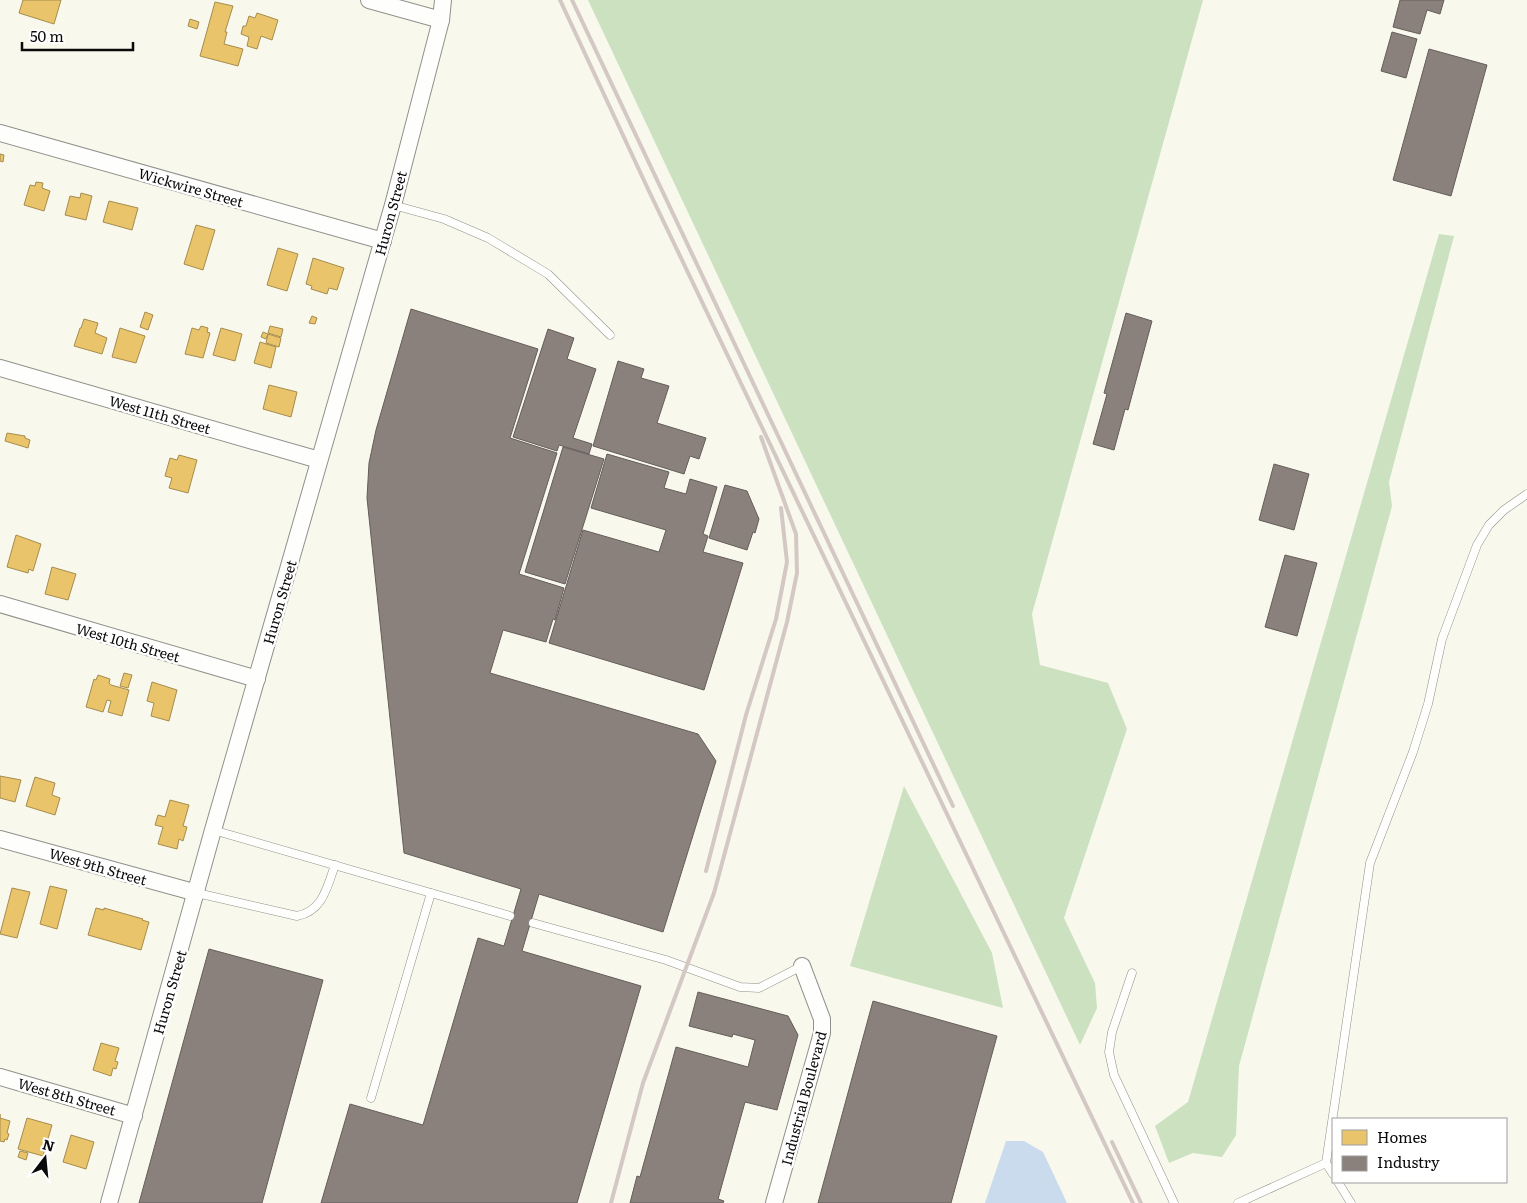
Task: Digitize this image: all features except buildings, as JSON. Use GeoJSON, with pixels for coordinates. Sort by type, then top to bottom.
{"type":"FeatureCollection","features":[{"type":"Feature","properties":{"kind":"street"},"geometry":{"type":"LineString","coordinates":[[369,0],[441,20]]}},
{"type":"Feature","properties":{"kind":"street","name":"Huron Street"},"geometry":{"type":"LineString","coordinates":[[109,1203],[213,830],[383,241],[441,20],[444,0]]}},
{"type":"Feature","properties":{"kind":"street","name":"Wickwire Street"},"geometry":{"type":"LineString","coordinates":[[0,133],[383,241]]}},
{"type":"Feature","properties":{"kind":"street","name":"West 11th Street"},"geometry":{"type":"LineString","coordinates":[[0,368],[319,460]]}},
{"type":"Feature","properties":{"kind":"street","name":"West 10th Street"},"geometry":{"type":"LineString","coordinates":[[0,604],[257,679]]}},
{"type":"Feature","properties":{"kind":"street","name":"West 9th Street"},"geometry":{"type":"LineString","coordinates":[[0,838],[196,893]]}},
{"type":"Feature","properties":{"kind":"street","name":"Industrial Boulevard"},"geometry":{"type":"LineString","coordinates":[[774,1203],[822,1033],[822,1019],[802,966]]}},
{"type":"Feature","properties":{"kind":"street","name":"West 8th Street"},"geometry":{"type":"LineString","coordinates":[[0,1077],[134,1116]]}},
{"type":"Feature","properties":{"kind":"lane"},"geometry":{"type":"LineString","coordinates":[[393,205],[444,220],[488,238],[548,274],[610,336]]}},
{"type":"Feature","properties":{"kind":"lane"},"geometry":{"type":"LineString","coordinates":[[1333,1118],[1370,863],[1413,752],[1428,704],[1442,639],[1477,545],[1489,525],[1504,510],[1527,494]]}},
{"type":"Feature","properties":{"kind":"lane"},"geometry":{"type":"LineString","coordinates":[[213,830],[510,916]]}},
{"type":"Feature","properties":{"kind":"lane"},"geometry":{"type":"LineString","coordinates":[[196,893],[297,916],[307,914],[325,896],[334,865]]}},
{"type":"Feature","properties":{"kind":"lane"},"geometry":{"type":"LineString","coordinates":[[372,1098],[431,893]]}},
{"type":"Feature","properties":{"kind":"lane"},"geometry":{"type":"LineString","coordinates":[[533,923],[666,960],[740,987],[759,988],[802,966]]}},
{"type":"Feature","properties":{"kind":"lane"},"geometry":{"type":"LineString","coordinates":[[1132,973],[1112,1032],[1109,1052],[1114,1075],[1174,1203]]}},
{"type":"Feature","properties":{"kind":"lane"},"geometry":{"type":"LineString","coordinates":[[1332,1122],[1326,1163],[1332,1172]]}},
{"type":"Feature","properties":{"kind":"lane"},"geometry":{"type":"LineString","coordinates":[[1238,1203],[1326,1163]]}},
{"type":"Feature","properties":{"kind":"lane"},"geometry":{"type":"LineString","coordinates":[[1339,1183],[1352,1203]]}},
{"type":"Feature","properties":{"kind":"green space"},"geometry":{"type":"Polygon","coordinates":[[[588,0],[1203,0],[1032,614],[1040,665],[1108,683],[1127,729],[1064,918],[1095,983],[1097,1008],[1080,1045],[588,0]]]}},
{"type":"Feature","properties":{"kind":"green space"},"geometry":{"type":"Polygon","coordinates":[[[1439,234],[1454,236],[1389,482],[1392,506],[1239,1066],[1236,1135],[1222,1157],[1193,1153],[1169,1163],[1155,1126],[1188,1102],[1439,234]]]}},
{"type":"Feature","properties":{"kind":"green space"},"geometry":{"type":"Polygon","coordinates":[[[904,786],[992,953],[1003,1008],[850,966],[904,786]]]}},
{"type":"Feature","properties":{"kind":"water"},"geometry":{"type":"Polygon","coordinates":[[[1006,1141],[1024,1141],[1043,1152],[1067,1203],[985,1203],[1006,1141]]]}},
{"type":"Feature","properties":{"kind":"railway"},"geometry":{"type":"LineString","coordinates":[[560,0],[648,189],[1133,1203]]}},
{"type":"Feature","properties":{"kind":"railway"},"geometry":{"type":"LineString","coordinates":[[572,0],[953,806]]}},
{"type":"Feature","properties":{"kind":"railway"},"geometry":{"type":"LineString","coordinates":[[611,1203],[643,1083],[714,893],[787,622],[797,573],[796,534],[761,437]]}},
{"type":"Feature","properties":{"kind":"railway"},"geometry":{"type":"LineString","coordinates":[[706,871],[746,715],[776,619],[787,562],[781,508]]}},
{"type":"Feature","properties":{"kind":"railway"},"geometry":{"type":"LineString","coordinates":[[1112,1142],[1141,1203]]}}]}
